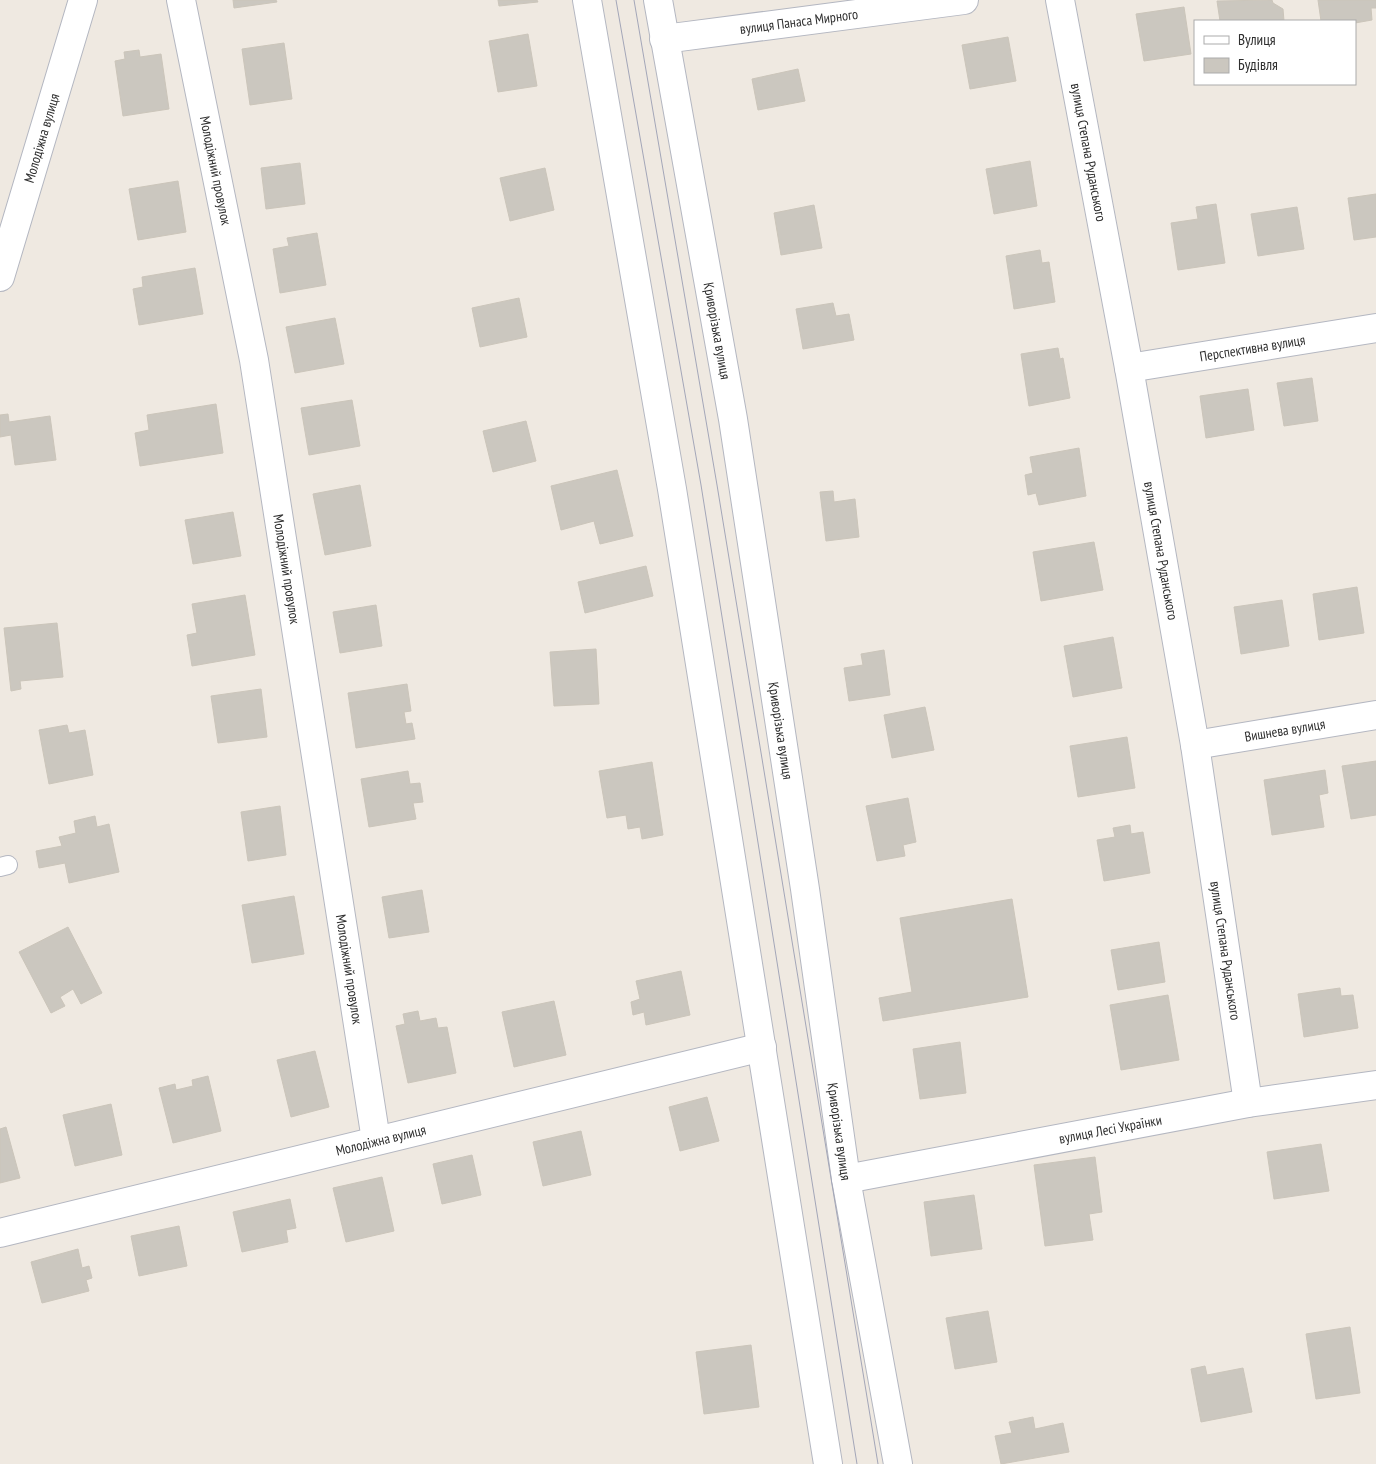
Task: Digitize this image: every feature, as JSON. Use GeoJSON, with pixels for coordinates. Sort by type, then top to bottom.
{"type":"FeatureCollection","features":[{"type":"Feature","properties":{"kind":"street","name":"Молодіжна вулиця"},"geometry":{"type":"LineString","coordinates":[[0,277],[83,0]]}},
{"type":"Feature","properties":{"kind":"street","name":"Молодіжний провулок"},"geometry":{"type":"LineString","coordinates":[[181,0],[254,360],[376,1140]]}},
{"type":"Feature","properties":{"kind":"street"},"geometry":{"type":"LineString","coordinates":[[587,0],[672,489],[828,1464]]}},
{"type":"Feature","properties":{"kind":"street","name":"Криворізька вулиця"},"geometry":{"type":"LineString","coordinates":[[658,0],[734,419],[805,889],[846,1179],[898,1464]]}},
{"type":"Feature","properties":{"kind":"street","name":"вулиця Панаса Мирного"},"geometry":{"type":"LineString","coordinates":[[664,39],[964,0]]}},
{"type":"Feature","properties":{"kind":"street","name":"вулиця Степана Руданського"},"geometry":{"type":"LineString","coordinates":[[1060,0],[1129,368],[1195,745],[1248,1103]]}},
{"type":"Feature","properties":{"kind":"street","name":"Перспективна вулиця"},"geometry":{"type":"LineString","coordinates":[[1129,368],[1376,328]]}},
{"type":"Feature","properties":{"kind":"street","name":"Вишнева вулиця"},"geometry":{"type":"LineString","coordinates":[[1195,745],[1376,715]]}},
{"type":"Feature","properties":{"kind":"street","name":"Молодіжна вулиця"},"geometry":{"type":"LineString","coordinates":[[0,1233],[762,1047]]}},
{"type":"Feature","properties":{"kind":"street","name":"вулиця Лесі Українки"},"geometry":{"type":"LineString","coordinates":[[846,1179],[1248,1103],[1376,1084]]}},
{"type":"Feature","properties":{"kind":"building"},"geometry":{"type":"Polygon","coordinates":[[[233,0],[276,0],[277,2],[234,8],[233,0]]]}},
{"type":"Feature","properties":{"kind":"building"},"geometry":{"type":"Polygon","coordinates":[[[498,0],[537,0],[538,2],[499,6],[498,0]]]}},
{"type":"Feature","properties":{"kind":"building"},"geometry":{"type":"Polygon","coordinates":[[[1272,0],[1273,3],[1283,9],[1284,20],[1220,20],[1217,1],[1272,0]]]}},
{"type":"Feature","properties":{"kind":"building"},"geometry":{"type":"Polygon","coordinates":[[[1318,0],[1376,0],[1376,8],[1371,8],[1372,20],[1356,23],[1356,20],[1321,20],[1318,0]]]}},
{"type":"Feature","properties":{"kind":"building"},"geometry":{"type":"Polygon","coordinates":[[[1184,7],[1191,54],[1144,61],[1136,14],[1184,7]]]}},
{"type":"Feature","properties":{"kind":"building"},"geometry":{"type":"Polygon","coordinates":[[[528,34],[537,86],[498,92],[489,41],[528,34]]]}},
{"type":"Feature","properties":{"kind":"building"},"geometry":{"type":"Polygon","coordinates":[[[1008,37],[1016,81],[970,89],[962,45],[1008,37]]]}},
{"type":"Feature","properties":{"kind":"building"},"geometry":{"type":"Polygon","coordinates":[[[284,43],[292,99],[250,105],[242,49],[284,43]]]}},
{"type":"Feature","properties":{"kind":"building"},"geometry":{"type":"Polygon","coordinates":[[[139,50],[140,57],[161,54],[169,109],[123,116],[115,61],[125,59],[124,52],[139,50]]]}},
{"type":"Feature","properties":{"kind":"building"},"geometry":{"type":"Polygon","coordinates":[[[798,69],[805,101],[758,110],[752,79],[798,69]]]}},
{"type":"Feature","properties":{"kind":"building"},"geometry":{"type":"Polygon","coordinates":[[[1030,161],[1037,206],[994,214],[986,169],[1030,161]]]}},
{"type":"Feature","properties":{"kind":"building"},"geometry":{"type":"Polygon","coordinates":[[[300,163],[305,204],[266,209],[261,168],[300,163]]]}},
{"type":"Feature","properties":{"kind":"building"},"geometry":{"type":"Polygon","coordinates":[[[545,168],[554,210],[510,221],[500,178],[545,168]]]}},
{"type":"Feature","properties":{"kind":"building"},"geometry":{"type":"Polygon","coordinates":[[[178,181],[186,232],[138,240],[129,189],[178,181]]]}},
{"type":"Feature","properties":{"kind":"building"},"geometry":{"type":"Polygon","coordinates":[[[1376,194],[1376,237],[1354,240],[1348,198],[1376,194]]]}},
{"type":"Feature","properties":{"kind":"building"},"geometry":{"type":"Polygon","coordinates":[[[1216,204],[1225,263],[1178,270],[1171,223],[1198,219],[1196,207],[1216,204]]]}},
{"type":"Feature","properties":{"kind":"building"},"geometry":{"type":"Polygon","coordinates":[[[814,205],[822,248],[781,255],[774,213],[814,205]]]}},
{"type":"Feature","properties":{"kind":"building"},"geometry":{"type":"Polygon","coordinates":[[[1297,207],[1304,249],[1258,256],[1251,214],[1297,207]]]}},
{"type":"Feature","properties":{"kind":"building"},"geometry":{"type":"Polygon","coordinates":[[[317,233],[326,285],[280,293],[273,249],[289,246],[287,238],[317,233]]]}},
{"type":"Feature","properties":{"kind":"building"},"geometry":{"type":"Polygon","coordinates":[[[1040,250],[1042,263],[1049,262],[1055,302],[1014,309],[1006,256],[1040,250]]]}},
{"type":"Feature","properties":{"kind":"building"},"geometry":{"type":"Polygon","coordinates":[[[195,268],[203,314],[139,325],[133,289],[143,287],[142,277],[195,268]]]}},
{"type":"Feature","properties":{"kind":"building"},"geometry":{"type":"Polygon","coordinates":[[[519,298],[527,337],[480,347],[472,308],[519,298]]]}},
{"type":"Feature","properties":{"kind":"building"},"geometry":{"type":"Polygon","coordinates":[[[833,303],[836,316],[849,314],[854,340],[803,349],[796,309],[833,303]]]}},
{"type":"Feature","properties":{"kind":"building"},"geometry":{"type":"Polygon","coordinates":[[[335,318],[344,364],[295,373],[286,327],[335,318]]]}},
{"type":"Feature","properties":{"kind":"building"},"geometry":{"type":"Polygon","coordinates":[[[1058,348],[1060,359],[1063,358],[1070,398],[1029,406],[1021,354],[1058,348]]]}},
{"type":"Feature","properties":{"kind":"building"},"geometry":{"type":"Polygon","coordinates":[[[1312,378],[1318,421],[1284,426],[1277,383],[1312,378]]]}},
{"type":"Feature","properties":{"kind":"building"},"geometry":{"type":"Polygon","coordinates":[[[1248,389],[1254,430],[1206,438],[1200,396],[1248,389]]]}},
{"type":"Feature","properties":{"kind":"building"},"geometry":{"type":"Polygon","coordinates":[[[352,400],[360,446],[309,455],[301,408],[352,400]]]}},
{"type":"Feature","properties":{"kind":"building"},"geometry":{"type":"Polygon","coordinates":[[[216,404],[223,453],[140,466],[135,433],[149,430],[147,415],[216,404]]]}},
{"type":"Feature","properties":{"kind":"building"},"geometry":{"type":"Polygon","coordinates":[[[8,414],[9,422],[50,416],[56,460],[15,465],[11,435],[0,437],[0,415],[8,414]]]}},
{"type":"Feature","properties":{"kind":"building"},"geometry":{"type":"Polygon","coordinates":[[[526,421],[536,461],[493,472],[483,431],[526,421]]]}},
{"type":"Feature","properties":{"kind":"building"},"geometry":{"type":"Polygon","coordinates":[[[1079,448],[1086,496],[1039,505],[1036,493],[1028,495],[1025,475],[1033,473],[1030,457],[1079,448]]]}},
{"type":"Feature","properties":{"kind":"building"},"geometry":{"type":"Polygon","coordinates":[[[617,470],[633,536],[600,544],[594,521],[561,530],[551,486],[617,470]]]}},
{"type":"Feature","properties":{"kind":"building"},"geometry":{"type":"Polygon","coordinates":[[[360,485],[371,546],[325,555],[313,494],[360,485]]]}},
{"type":"Feature","properties":{"kind":"building"},"geometry":{"type":"Polygon","coordinates":[[[833,491],[834,502],[855,499],[859,537],[826,541],[820,492],[833,491]]]}},
{"type":"Feature","properties":{"kind":"building"},"geometry":{"type":"Polygon","coordinates":[[[233,512],[241,556],[193,564],[185,520],[233,512]]]}},
{"type":"Feature","properties":{"kind":"building"},"geometry":{"type":"Polygon","coordinates":[[[1094,542],[1103,590],[1041,601],[1033,552],[1094,542]]]}},
{"type":"Feature","properties":{"kind":"building"},"geometry":{"type":"Polygon","coordinates":[[[646,566],[653,596],[585,613],[578,582],[646,566]]]}},
{"type":"Feature","properties":{"kind":"building"},"geometry":{"type":"Polygon","coordinates":[[[1357,587],[1364,633],[1319,640],[1313,594],[1357,587]]]}},
{"type":"Feature","properties":{"kind":"building"},"geometry":{"type":"Polygon","coordinates":[[[245,595],[255,655],[192,666],[187,635],[197,633],[192,604],[245,595]]]}},
{"type":"Feature","properties":{"kind":"building"},"geometry":{"type":"Polygon","coordinates":[[[1282,600],[1289,646],[1241,654],[1234,607],[1282,600]]]}},
{"type":"Feature","properties":{"kind":"building"},"geometry":{"type":"Polygon","coordinates":[[[376,605],[382,646],[340,653],[333,612],[376,605]]]}},
{"type":"Feature","properties":{"kind":"building"},"geometry":{"type":"Polygon","coordinates":[[[57,623],[63,677],[20,681],[21,689],[11,691],[4,628],[57,623]]]}},
{"type":"Feature","properties":{"kind":"building"},"geometry":{"type":"Polygon","coordinates":[[[1113,637],[1122,688],[1073,697],[1064,646],[1113,637]]]}},
{"type":"Feature","properties":{"kind":"building"},"geometry":{"type":"Polygon","coordinates":[[[596,649],[599,704],[554,706],[550,652],[596,649]]]}},
{"type":"Feature","properties":{"kind":"building"},"geometry":{"type":"Polygon","coordinates":[[[884,650],[890,695],[849,701],[844,668],[863,665],[861,654],[884,650]]]}},
{"type":"Feature","properties":{"kind":"building"},"geometry":{"type":"Polygon","coordinates":[[[407,684],[411,711],[404,712],[406,724],[412,723],[415,739],[356,748],[348,693],[407,684]]]}},
{"type":"Feature","properties":{"kind":"building"},"geometry":{"type":"Polygon","coordinates":[[[261,689],[267,737],[218,743],[211,696],[261,689]]]}},
{"type":"Feature","properties":{"kind":"building"},"geometry":{"type":"Polygon","coordinates":[[[925,707],[934,750],[892,758],[884,715],[925,707]]]}},
{"type":"Feature","properties":{"kind":"building"},"geometry":{"type":"Polygon","coordinates":[[[67,725],[69,733],[85,730],[93,775],[49,784],[39,730],[67,725]]]}},
{"type":"Feature","properties":{"kind":"building"},"geometry":{"type":"Polygon","coordinates":[[[1127,737],[1135,788],[1078,797],[1070,746],[1127,737]]]}},
{"type":"Feature","properties":{"kind":"building"},"geometry":{"type":"Polygon","coordinates":[[[1376,761],[1376,815],[1351,819],[1342,766],[1376,761]]]}},
{"type":"Feature","properties":{"kind":"building"},"geometry":{"type":"Polygon","coordinates":[[[652,762],[663,835],[642,839],[640,827],[628,829],[626,815],[607,818],[599,771],[652,762]]]}},
{"type":"Feature","properties":{"kind":"building"},"geometry":{"type":"Polygon","coordinates":[[[1325,770],[1328,793],[1319,795],[1324,827],[1272,835],[1264,780],[1325,770]]]}},
{"type":"Feature","properties":{"kind":"building"},"geometry":{"type":"Polygon","coordinates":[[[408,771],[410,784],[420,783],[423,802],[413,803],[416,819],[369,827],[361,779],[408,771]]]}},
{"type":"Feature","properties":{"kind":"building"},"geometry":{"type":"Polygon","coordinates":[[[908,798],[916,842],[903,845],[905,856],[877,861],[866,806],[908,798]]]}},
{"type":"Feature","properties":{"kind":"building"},"geometry":{"type":"Polygon","coordinates":[[[280,806],[286,855],[248,861],[241,812],[280,806]]]}},
{"type":"Feature","properties":{"kind":"building"},"geometry":{"type":"Polygon","coordinates":[[[95,816],[97,827],[109,824],[119,872],[69,883],[65,863],[39,868],[36,851],[62,846],[59,837],[76,833],[74,821],[95,816]]]}},
{"type":"Feature","properties":{"kind":"building"},"geometry":{"type":"Polygon","coordinates":[[[1130,825],[1131,834],[1143,832],[1150,873],[1104,881],[1097,840],[1115,837],[1113,828],[1130,825]]]}},
{"type":"Feature","properties":{"kind":"building"},"geometry":{"type":"Polygon","coordinates":[[[422,890],[429,932],[389,938],[382,897],[422,890]]]}},
{"type":"Feature","properties":{"kind":"building"},"geometry":{"type":"Polygon","coordinates":[[[294,896],[304,954],[252,963],[242,905],[294,896]]]}},
{"type":"Feature","properties":{"kind":"building"},"geometry":{"type":"Polygon","coordinates":[[[1012,899],[1028,997],[883,1021],[879,998],[912,992],[900,918],[1012,899]]]}},
{"type":"Feature","properties":{"kind":"building"},"geometry":{"type":"Polygon","coordinates":[[[68,927],[102,993],[81,1004],[73,989],[60,997],[65,1006],[51,1013],[19,952],[68,927]]]}},
{"type":"Feature","properties":{"kind":"building"},"geometry":{"type":"Polygon","coordinates":[[[1159,942],[1165,982],[1118,990],[1111,950],[1159,942]]]}},
{"type":"Feature","properties":{"kind":"building"},"geometry":{"type":"Polygon","coordinates":[[[681,971],[690,1015],[646,1025],[644,1012],[633,1015],[631,1002],[640,999],[636,981],[681,971]]]}},
{"type":"Feature","properties":{"kind":"building"},"geometry":{"type":"Polygon","coordinates":[[[1340,988],[1341,996],[1353,995],[1358,1028],[1304,1037],[1298,994],[1340,988]]]}},
{"type":"Feature","properties":{"kind":"building"},"geometry":{"type":"Polygon","coordinates":[[[1168,995],[1179,1060],[1121,1070],[1110,1005],[1168,995]]]}},
{"type":"Feature","properties":{"kind":"building"},"geometry":{"type":"Polygon","coordinates":[[[554,1001],[566,1055],[514,1067],[502,1012],[554,1001]]]}},
{"type":"Feature","properties":{"kind":"building"},"geometry":{"type":"Polygon","coordinates":[[[418,1011],[420,1021],[436,1018],[438,1028],[447,1027],[456,1073],[408,1083],[396,1026],[405,1024],[403,1014],[418,1011]]]}},
{"type":"Feature","properties":{"kind":"building"},"geometry":{"type":"Polygon","coordinates":[[[960,1042],[966,1093],[920,1099],[913,1049],[960,1042]]]}},
{"type":"Feature","properties":{"kind":"building"},"geometry":{"type":"Polygon","coordinates":[[[315,1051],[329,1107],[291,1117],[277,1060],[315,1051]]]}},
{"type":"Feature","properties":{"kind":"building"},"geometry":{"type":"Polygon","coordinates":[[[208,1076],[221,1131],[173,1143],[159,1088],[175,1084],[176,1090],[193,1086],[192,1080],[208,1076]]]}},
{"type":"Feature","properties":{"kind":"building"},"geometry":{"type":"Polygon","coordinates":[[[707,1097],[719,1141],[680,1151],[669,1107],[707,1097]]]}},
{"type":"Feature","properties":{"kind":"building"},"geometry":{"type":"Polygon","coordinates":[[[111,1104],[122,1155],[75,1166],[63,1115],[111,1104]]]}},
{"type":"Feature","properties":{"kind":"building"},"geometry":{"type":"Polygon","coordinates":[[[6,1127],[20,1178],[0,1183],[0,1129],[6,1127]]]}},
{"type":"Feature","properties":{"kind":"building"},"geometry":{"type":"Polygon","coordinates":[[[581,1131],[591,1175],[543,1186],[533,1142],[581,1131]]]}},
{"type":"Feature","properties":{"kind":"building"},"geometry":{"type":"Polygon","coordinates":[[[1321,1144],[1329,1191],[1274,1199],[1267,1152],[1321,1144]]]}},
{"type":"Feature","properties":{"kind":"building"},"geometry":{"type":"Polygon","coordinates":[[[472,1155],[481,1195],[442,1204],[433,1164],[472,1155]]]}},
{"type":"Feature","properties":{"kind":"building"},"geometry":{"type":"Polygon","coordinates":[[[1095,1157],[1102,1212],[1089,1214],[1093,1240],[1045,1246],[1034,1165],[1095,1157]]]}},
{"type":"Feature","properties":{"kind":"building"},"geometry":{"type":"Polygon","coordinates":[[[382,1177],[394,1231],[346,1242],[333,1188],[382,1177]]]}},
{"type":"Feature","properties":{"kind":"building"},"geometry":{"type":"Polygon","coordinates":[[[974,1195],[982,1249],[931,1256],[924,1202],[974,1195]]]}},
{"type":"Feature","properties":{"kind":"building"},"geometry":{"type":"Polygon","coordinates":[[[290,1199],[296,1228],[286,1230],[288,1242],[242,1252],[233,1212],[290,1199]]]}},
{"type":"Feature","properties":{"kind":"building"},"geometry":{"type":"Polygon","coordinates":[[[179,1226],[187,1266],[139,1276],[131,1236],[179,1226]]]}},
{"type":"Feature","properties":{"kind":"building"},"geometry":{"type":"Polygon","coordinates":[[[78,1249],[82,1268],[89,1266],[92,1278],[86,1280],[89,1291],[42,1303],[31,1262],[78,1249]]]}},
{"type":"Feature","properties":{"kind":"building"},"geometry":{"type":"Polygon","coordinates":[[[988,1311],[997,1362],[955,1369],[946,1318],[988,1311]]]}},
{"type":"Feature","properties":{"kind":"building"},"geometry":{"type":"Polygon","coordinates":[[[1350,1327],[1360,1393],[1316,1399],[1306,1334],[1350,1327]]]}},
{"type":"Feature","properties":{"kind":"building"},"geometry":{"type":"Polygon","coordinates":[[[751,1345],[759,1407],[704,1414],[696,1352],[751,1345]]]}},
{"type":"Feature","properties":{"kind":"building"},"geometry":{"type":"Polygon","coordinates":[[[1205,1366],[1207,1375],[1243,1368],[1252,1412],[1201,1422],[1191,1369],[1205,1366]]]}},
{"type":"Feature","properties":{"kind":"building"},"geometry":{"type":"Polygon","coordinates":[[[1033,1417],[1035,1429],[1063,1423],[1069,1452],[1001,1464],[995,1436],[1012,1433],[1009,1422],[1033,1417]]]}},
{"type":"Feature","properties":{"kind":"tram line"},"geometry":{"type":"LineString","coordinates":[[616,0],[701,485],[857,1464]]}},
{"type":"Feature","properties":{"kind":"tram line"},"geometry":{"type":"LineString","coordinates":[[634,0],[717,485],[878,1464]]}}]}
